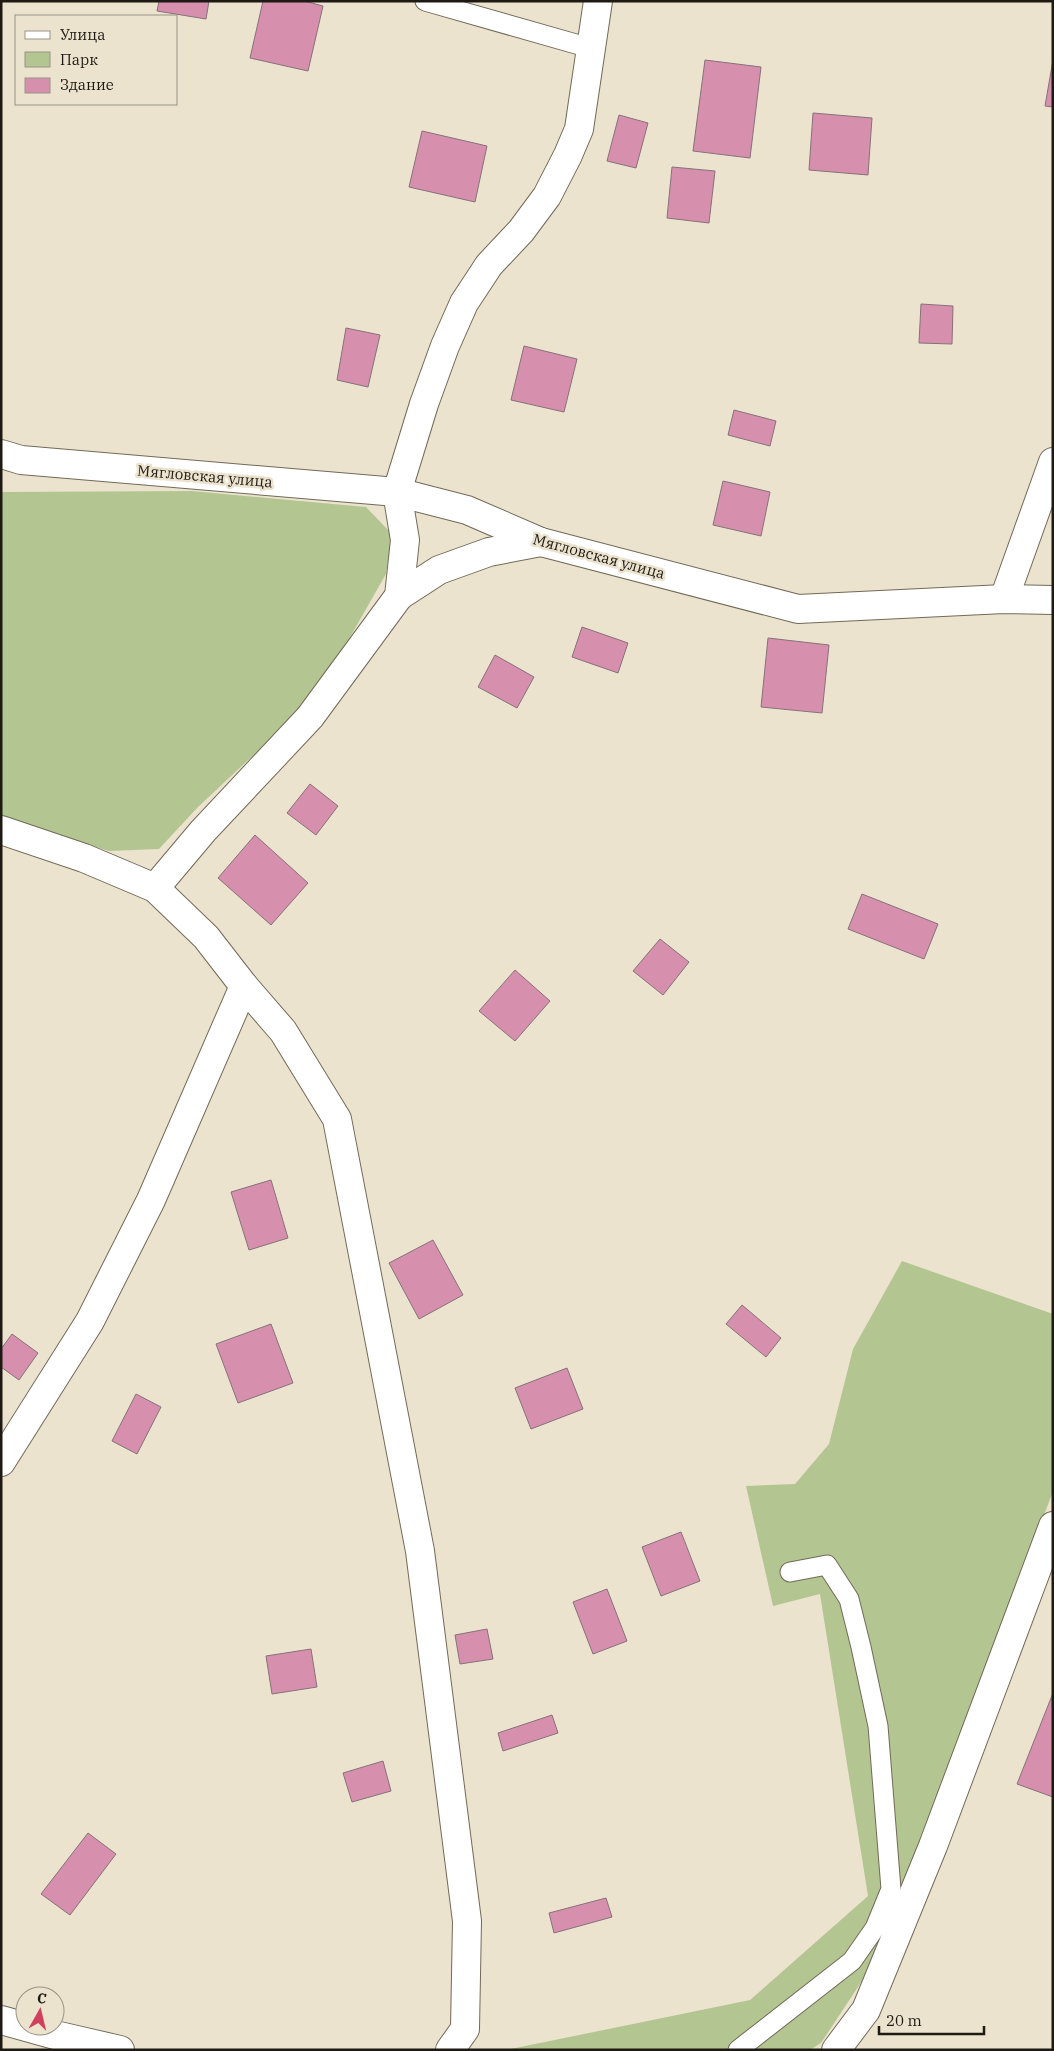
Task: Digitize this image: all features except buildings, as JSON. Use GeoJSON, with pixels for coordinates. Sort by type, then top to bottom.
{"type":"FeatureCollection","features":[{"type":"Feature","properties":{"kind":"street"},"geometry":{"type":"LineString","coordinates":[[399,596],[405,540],[397,492],[424,404],[445,346],[464,303],[489,264],[521,231],[547,196],[568,155],[579,129],[598,1]]}},
{"type":"Feature","properties":{"kind":"street","name":"Мягловская улица"},"geometry":{"type":"LineString","coordinates":[[1,454],[21,460],[397,492],[467,510],[540,542],[798,608],[1004,599],[1053,600]]}},
{"type":"Feature","properties":{"kind":"street"},"geometry":{"type":"LineString","coordinates":[[1004,599],[1053,462]]}},
{"type":"Feature","properties":{"kind":"street"},"geometry":{"type":"LineString","coordinates":[[155,888],[203,831],[310,717],[399,596],[439,570],[489,552],[540,542]]}},
{"type":"Feature","properties":{"kind":"street"},"geometry":{"type":"LineString","coordinates":[[1,830],[84,858],[155,888],[206,937],[244,986],[283,1030],[336,1118],[420,1551],[467,1921],[465,2029],[450,2050]]}},
{"type":"Feature","properties":{"kind":"street"},"geometry":{"type":"LineString","coordinates":[[1,1462],[90,1321],[151,1200],[244,986]]}},
{"type":"Feature","properties":{"kind":"street"},"geometry":{"type":"LineString","coordinates":[[836,2050],[866,2010],[933,1846],[1053,1526]]}},
{"type":"Feature","properties":{"kind":"street"},"geometry":{"type":"LineString","coordinates":[[1,2020],[54,2035],[120,2050]]}},
{"type":"Feature","properties":{"kind":"lane"},"geometry":{"type":"LineString","coordinates":[[425,1],[590,48]]}},
{"type":"Feature","properties":{"kind":"lane"},"geometry":{"type":"LineString","coordinates":[[738,2050],[852,1961],[875,1928],[891,1889],[878,1726],[861,1647],[848,1599],[827,1565],[790,1572]]}},
{"type":"Feature","properties":{"kind":"green space"},"geometry":{"type":"Polygon","coordinates":[[[192,491],[366,507],[392,534],[386,574],[349,639],[318,686],[291,720],[198,807],[159,849],[109,851],[1,818],[1,492],[192,491]]]}},
{"type":"Feature","properties":{"kind":"green space"},"geometry":{"type":"Polygon","coordinates":[[[902,1261],[1053,1314],[1053,1491],[885,1946],[821,2043],[810,2050],[506,2050],[750,2000],[868,1896],[820,1594],[773,1606],[746,1486],[795,1484],[829,1444],[853,1349],[902,1261]]]}}]}
